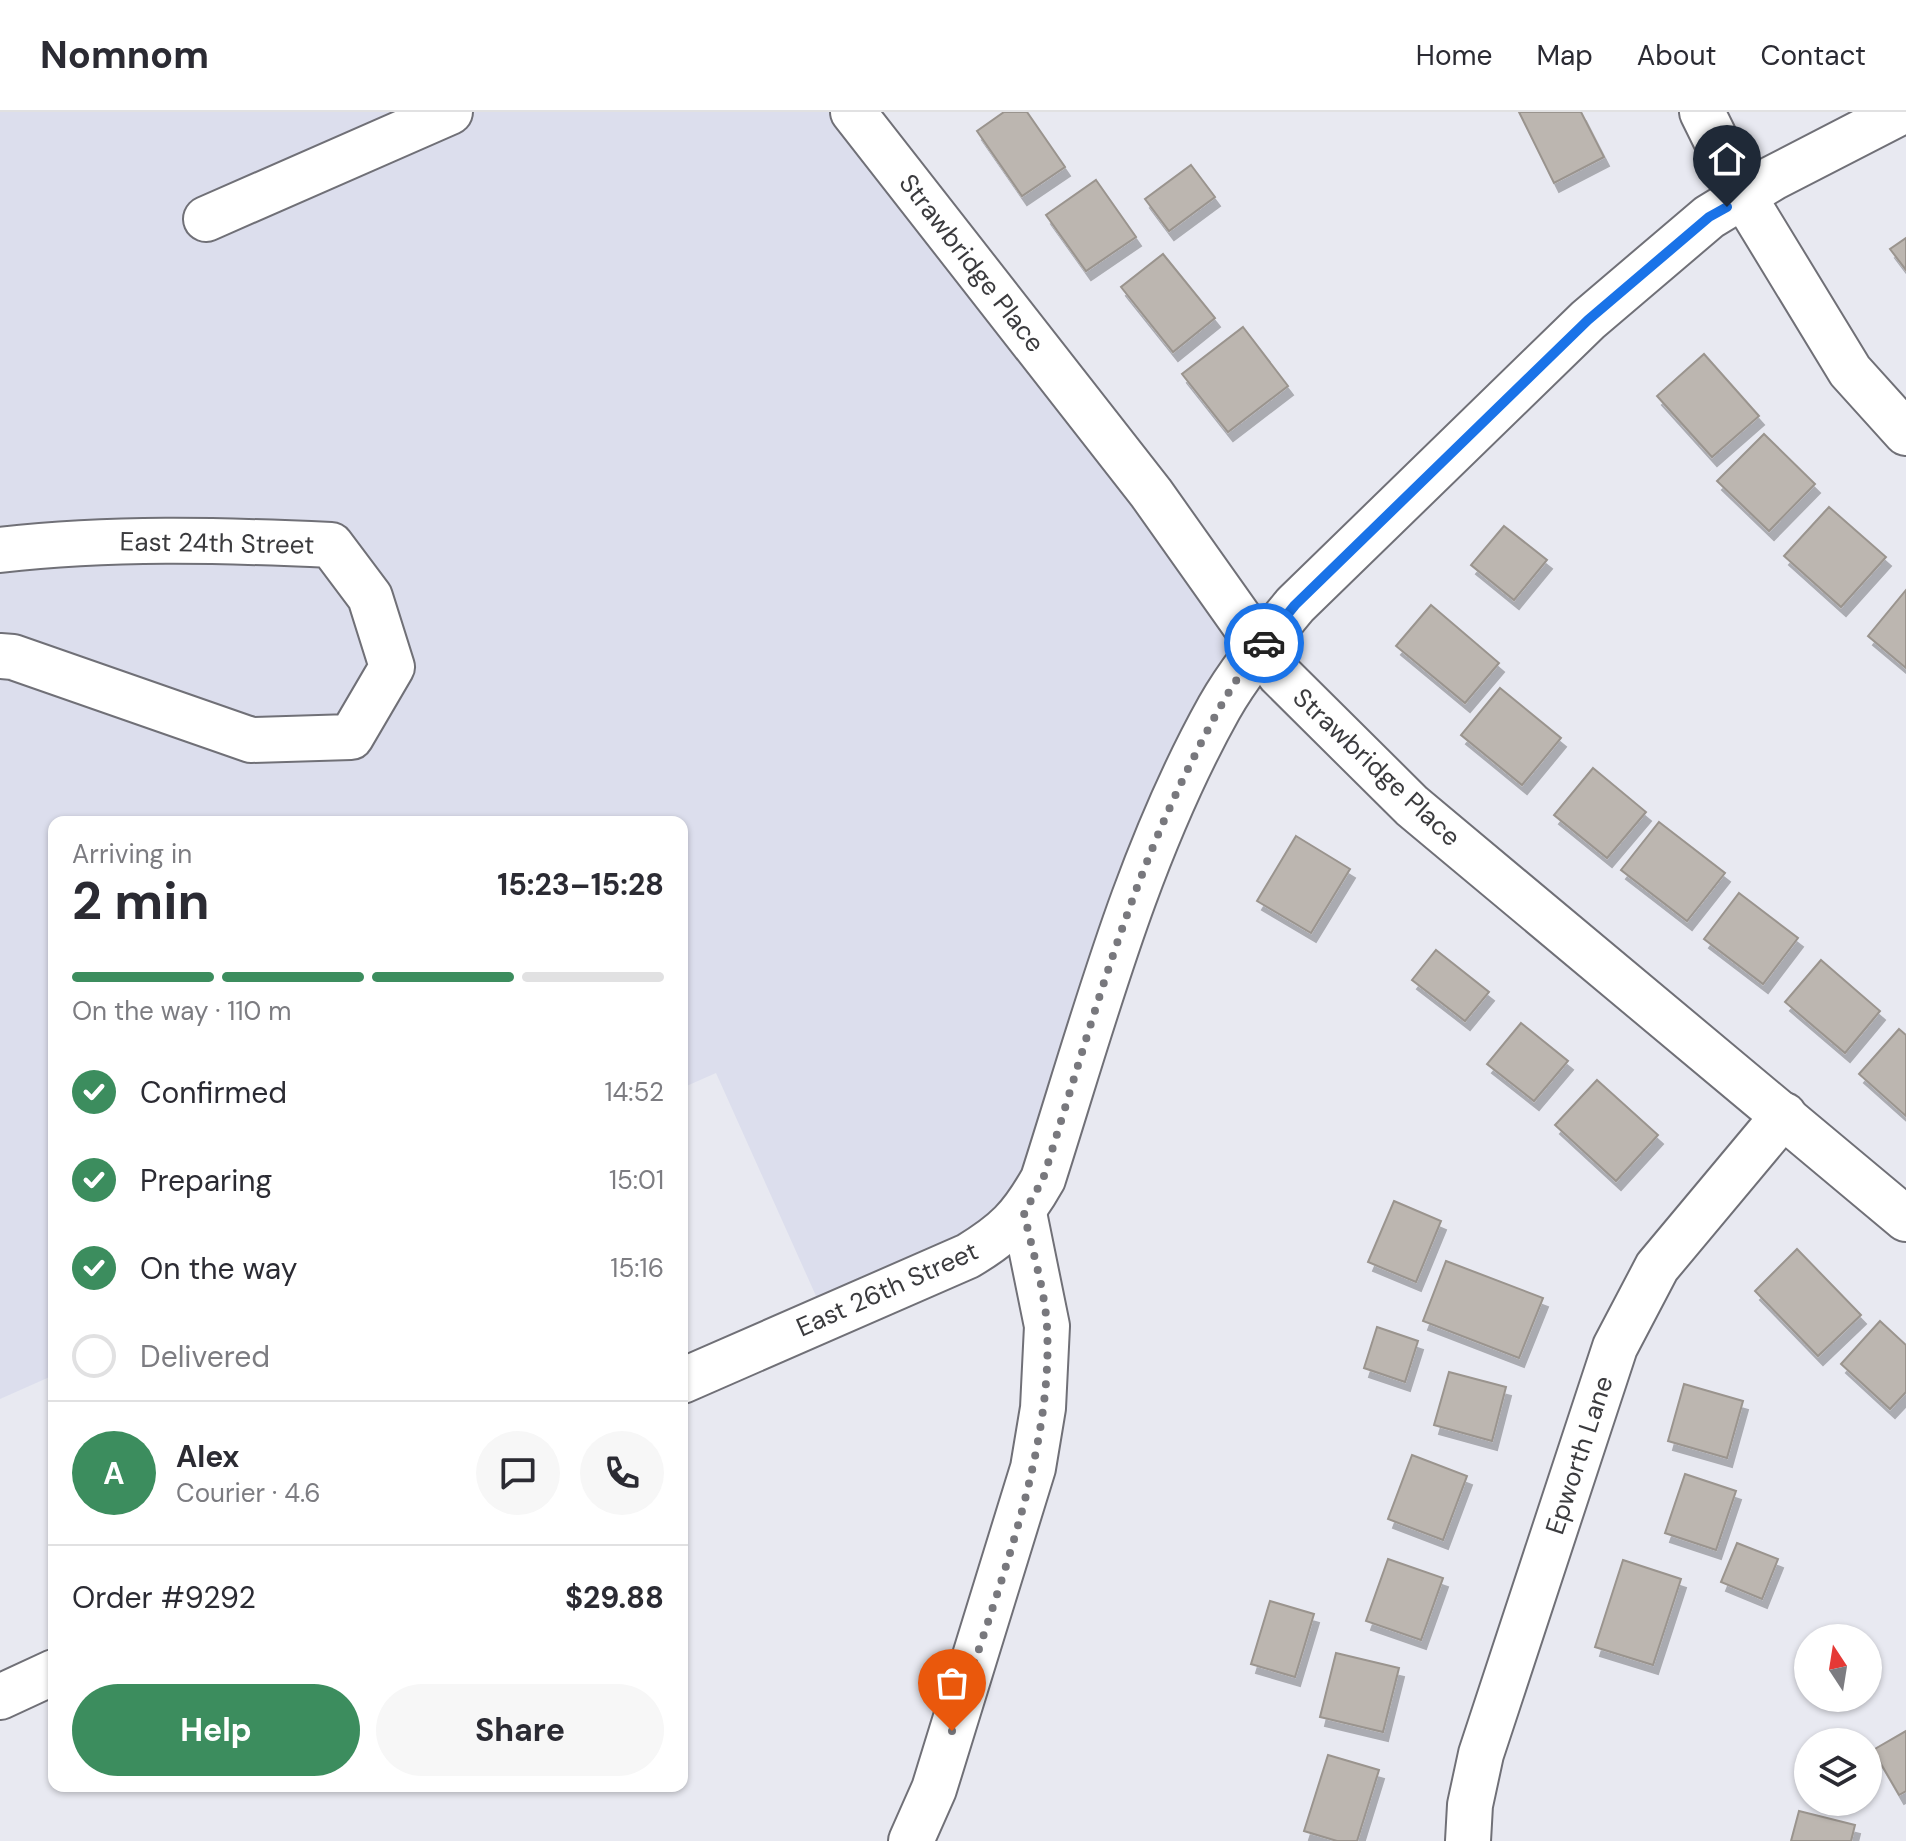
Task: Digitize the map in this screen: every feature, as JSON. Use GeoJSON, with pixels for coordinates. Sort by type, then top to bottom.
{"type":"FeatureCollection","features":[{"type":"Feature","properties":{"kind":"street"},"geometry":{"type":"LineString","coordinates":[[206,219],[450,112]]}},
{"type":"Feature","properties":{"kind":"street","name":"Strawbridge Place"},"geometry":{"type":"LineString","coordinates":[[853,112],[1151,493],[1280,675],[1412,806],[1906,1219]]}},
{"type":"Feature","properties":{"kind":"street"},"geometry":{"type":"LineString","coordinates":[[1702,112],[1744,197],[1850,371],[1906,433]]}},
{"type":"Feature","properties":{"kind":"street","name":"East 26th Street"},"geometry":{"type":"LineString","coordinates":[[688,1378],[968,1256],[1000,1236],[1024,1213],[1043,1179],[1126,918],[1171,802],[1220,705],[1260,647],[1295,605],[1588,320],[1709,217],[1773,178],[1901,112]]}},
{"type":"Feature","properties":{"kind":"street","name":"East 24th Street"},"geometry":{"type":"LineString","coordinates":[[0,550],[67,542],[202,540],[331,545],[370,597],[392,667],[351,737],[251,740],[13,657],[0,656]]}},
{"type":"Feature","properties":{"kind":"street","name":"Epworth Lane"},"geometry":{"type":"LineString","coordinates":[[1468,1841],[1470,1805],[1481,1754],[1615,1347],[1657,1267],[1784,1115]]}},
{"type":"Feature","properties":{"kind":"street"},"geometry":{"type":"LineString","coordinates":[[911,1841],[934,1789],[1033,1468],[1043,1408],[1047,1326],[1024,1213]]}},
{"type":"Feature","properties":{"kind":"street"},"geometry":{"type":"LineString","coordinates":[[0,1697],[48,1675]]}},
{"type":"Feature","properties":{"kind":"shaded area"},"geometry":{"type":"Polygon","coordinates":[[[0,112],[853,112],[1260,647],[1024,1213],[825,1316],[716,1073],[688,1085],[688,816],[48,816],[48,1378],[0,1399],[0,112]]]}},
{"type":"Feature","properties":{"kind":"building"},"geometry":{"type":"Polygon","coordinates":[[[1004,112],[1027,112],[1065,167],[1022,196],[977,131],[1004,112]]]}},
{"type":"Feature","properties":{"kind":"building"},"geometry":{"type":"Polygon","coordinates":[[[1519,112],[1581,112],[1604,157],[1554,183],[1519,112]]]}},
{"type":"Feature","properties":{"kind":"building"},"geometry":{"type":"Polygon","coordinates":[[[1191,165],[1215,197],[1169,231],[1145,199],[1191,165]]]}},
{"type":"Feature","properties":{"kind":"building"},"geometry":{"type":"Polygon","coordinates":[[[1096,180],[1136,237],[1086,271],[1046,215],[1096,180]]]}},
{"type":"Feature","properties":{"kind":"building"},"geometry":{"type":"Polygon","coordinates":[[[1906,238],[1906,270],[1890,249],[1906,238]]]}},
{"type":"Feature","properties":{"kind":"building"},"geometry":{"type":"Polygon","coordinates":[[[1163,254],[1215,318],[1173,352],[1121,287],[1163,254]]]}},
{"type":"Feature","properties":{"kind":"building"},"geometry":{"type":"Polygon","coordinates":[[[1243,327],[1288,386],[1228,432],[1182,374],[1243,327]]]}},
{"type":"Feature","properties":{"kind":"building"},"geometry":{"type":"Polygon","coordinates":[[[1704,354],[1759,416],[1712,457],[1657,396],[1704,354]]]}},
{"type":"Feature","properties":{"kind":"building"},"geometry":{"type":"Polygon","coordinates":[[[1764,434],[1815,484],[1769,531],[1717,481],[1764,434]]]}},
{"type":"Feature","properties":{"kind":"building"},"geometry":{"type":"Polygon","coordinates":[[[1829,507],[1886,557],[1841,607],[1784,556],[1829,507]]]}},
{"type":"Feature","properties":{"kind":"building"},"geometry":{"type":"Polygon","coordinates":[[[1504,526],[1547,560],[1514,600],[1471,565],[1504,526]]]}},
{"type":"Feature","properties":{"kind":"building"},"geometry":{"type":"Polygon","coordinates":[[[1906,590],[1906,668],[1868,636],[1906,590]]]}},
{"type":"Feature","properties":{"kind":"building"},"geometry":{"type":"Polygon","coordinates":[[[1431,605],[1499,663],[1465,703],[1396,646],[1431,605]]]}},
{"type":"Feature","properties":{"kind":"building"},"geometry":{"type":"Polygon","coordinates":[[[1500,688],[1561,738],[1522,785],[1461,735],[1500,688]]]}},
{"type":"Feature","properties":{"kind":"building"},"geometry":{"type":"Polygon","coordinates":[[[1593,768],[1646,812],[1607,858],[1554,815],[1593,768]]]}},
{"type":"Feature","properties":{"kind":"building"},"geometry":{"type":"Polygon","coordinates":[[[1659,822],[1725,873],[1687,921],[1621,870],[1659,822]]]}},
{"type":"Feature","properties":{"kind":"building"},"geometry":{"type":"Polygon","coordinates":[[[1296,836],[1350,869],[1311,933],[1257,901],[1296,836]]]}},
{"type":"Feature","properties":{"kind":"building"},"geometry":{"type":"Polygon","coordinates":[[[1739,893],[1798,938],[1763,984],[1704,939],[1739,893]]]}},
{"type":"Feature","properties":{"kind":"building"},"geometry":{"type":"Polygon","coordinates":[[[1436,950],[1489,992],[1465,1021],[1412,980],[1436,950]]]}},
{"type":"Feature","properties":{"kind":"building"},"geometry":{"type":"Polygon","coordinates":[[[1821,960],[1880,1011],[1845,1053],[1785,1002],[1821,960]]]}},
{"type":"Feature","properties":{"kind":"building"},"geometry":{"type":"Polygon","coordinates":[[[1521,1023],[1568,1061],[1534,1101],[1487,1064],[1521,1023]]]}},
{"type":"Feature","properties":{"kind":"building"},"geometry":{"type":"Polygon","coordinates":[[[1899,1029],[1906,1035],[1906,1116],[1859,1074],[1899,1029]]]}},
{"type":"Feature","properties":{"kind":"building"},"geometry":{"type":"Polygon","coordinates":[[[1597,1080],[1658,1135],[1616,1181],[1555,1125],[1597,1080]]]}},
{"type":"Feature","properties":{"kind":"building"},"geometry":{"type":"Polygon","coordinates":[[[1394,1201],[1441,1221],[1416,1282],[1368,1262],[1394,1201]]]}},
{"type":"Feature","properties":{"kind":"building"},"geometry":{"type":"Polygon","coordinates":[[[1797,1249],[1861,1315],[1818,1356],[1755,1291],[1797,1249]]]}},
{"type":"Feature","properties":{"kind":"building"},"geometry":{"type":"Polygon","coordinates":[[[1446,1261],[1543,1298],[1519,1358],[1423,1321],[1446,1261]]]}},
{"type":"Feature","properties":{"kind":"building"},"geometry":{"type":"Polygon","coordinates":[[[1880,1321],[1906,1345],[1906,1392],[1890,1409],[1841,1364],[1880,1321]]]}},
{"type":"Feature","properties":{"kind":"building"},"geometry":{"type":"Polygon","coordinates":[[[1377,1327],[1418,1341],[1405,1382],[1364,1368],[1377,1327]]]}},
{"type":"Feature","properties":{"kind":"building"},"geometry":{"type":"Polygon","coordinates":[[[1449,1372],[1506,1387],[1492,1441],[1434,1425],[1449,1372]]]}},
{"type":"Feature","properties":{"kind":"building"},"geometry":{"type":"Polygon","coordinates":[[[1684,1384],[1743,1401],[1727,1458],[1668,1441],[1684,1384]]]}},
{"type":"Feature","properties":{"kind":"building"},"geometry":{"type":"Polygon","coordinates":[[[1412,1455],[1467,1476],[1443,1540],[1388,1519],[1412,1455]]]}},
{"type":"Feature","properties":{"kind":"building"},"geometry":{"type":"Polygon","coordinates":[[[1685,1474],[1736,1491],[1716,1550],[1665,1533],[1685,1474]]]}},
{"type":"Feature","properties":{"kind":"building"},"geometry":{"type":"Polygon","coordinates":[[[1737,1543],[1778,1559],[1762,1599],[1721,1582],[1737,1543]]]}},
{"type":"Feature","properties":{"kind":"building"},"geometry":{"type":"Polygon","coordinates":[[[1388,1559],[1443,1578],[1421,1640],[1366,1621],[1388,1559]]]}},
{"type":"Feature","properties":{"kind":"building"},"geometry":{"type":"Polygon","coordinates":[[[1623,1560],[1681,1579],[1653,1665],[1595,1647],[1623,1560]]]}},
{"type":"Feature","properties":{"kind":"building"},"geometry":{"type":"Polygon","coordinates":[[[1270,1601],[1314,1614],[1295,1677],[1251,1664],[1270,1601]]]}},
{"type":"Feature","properties":{"kind":"building"},"geometry":{"type":"Polygon","coordinates":[[[1336,1653],[1399,1668],[1383,1732],[1320,1717],[1336,1653]]]}},
{"type":"Feature","properties":{"kind":"building"},"geometry":{"type":"Polygon","coordinates":[[[1906,1731],[1906,1791],[1899,1795],[1882,1766],[1882,1745],[1906,1731]]]}},
{"type":"Feature","properties":{"kind":"building"},"geometry":{"type":"Polygon","coordinates":[[[1328,1755],[1379,1770],[1357,1841],[1337,1841],[1304,1831],[1328,1755]]]}},
{"type":"Feature","properties":{"kind":"building"},"geometry":{"type":"Polygon","coordinates":[[[1798,1816],[1819,1816],[1855,1825],[1851,1841],[1791,1841],[1798,1816]]]}},
{"type":"Feature","properties":{"kind":"way so far"},"geometry":{"type":"LineString","coordinates":[[952,1731],[1033,1468],[1043,1408],[1047,1326],[1024,1213],[1043,1179],[1126,918],[1171,802],[1220,705],[1264,643]]}},
{"type":"Feature","properties":{"kind":"route"},"geometry":{"type":"LineString","coordinates":[[1264,643],[1295,605],[1588,320],[1709,217],[1727,207]]}}]}
